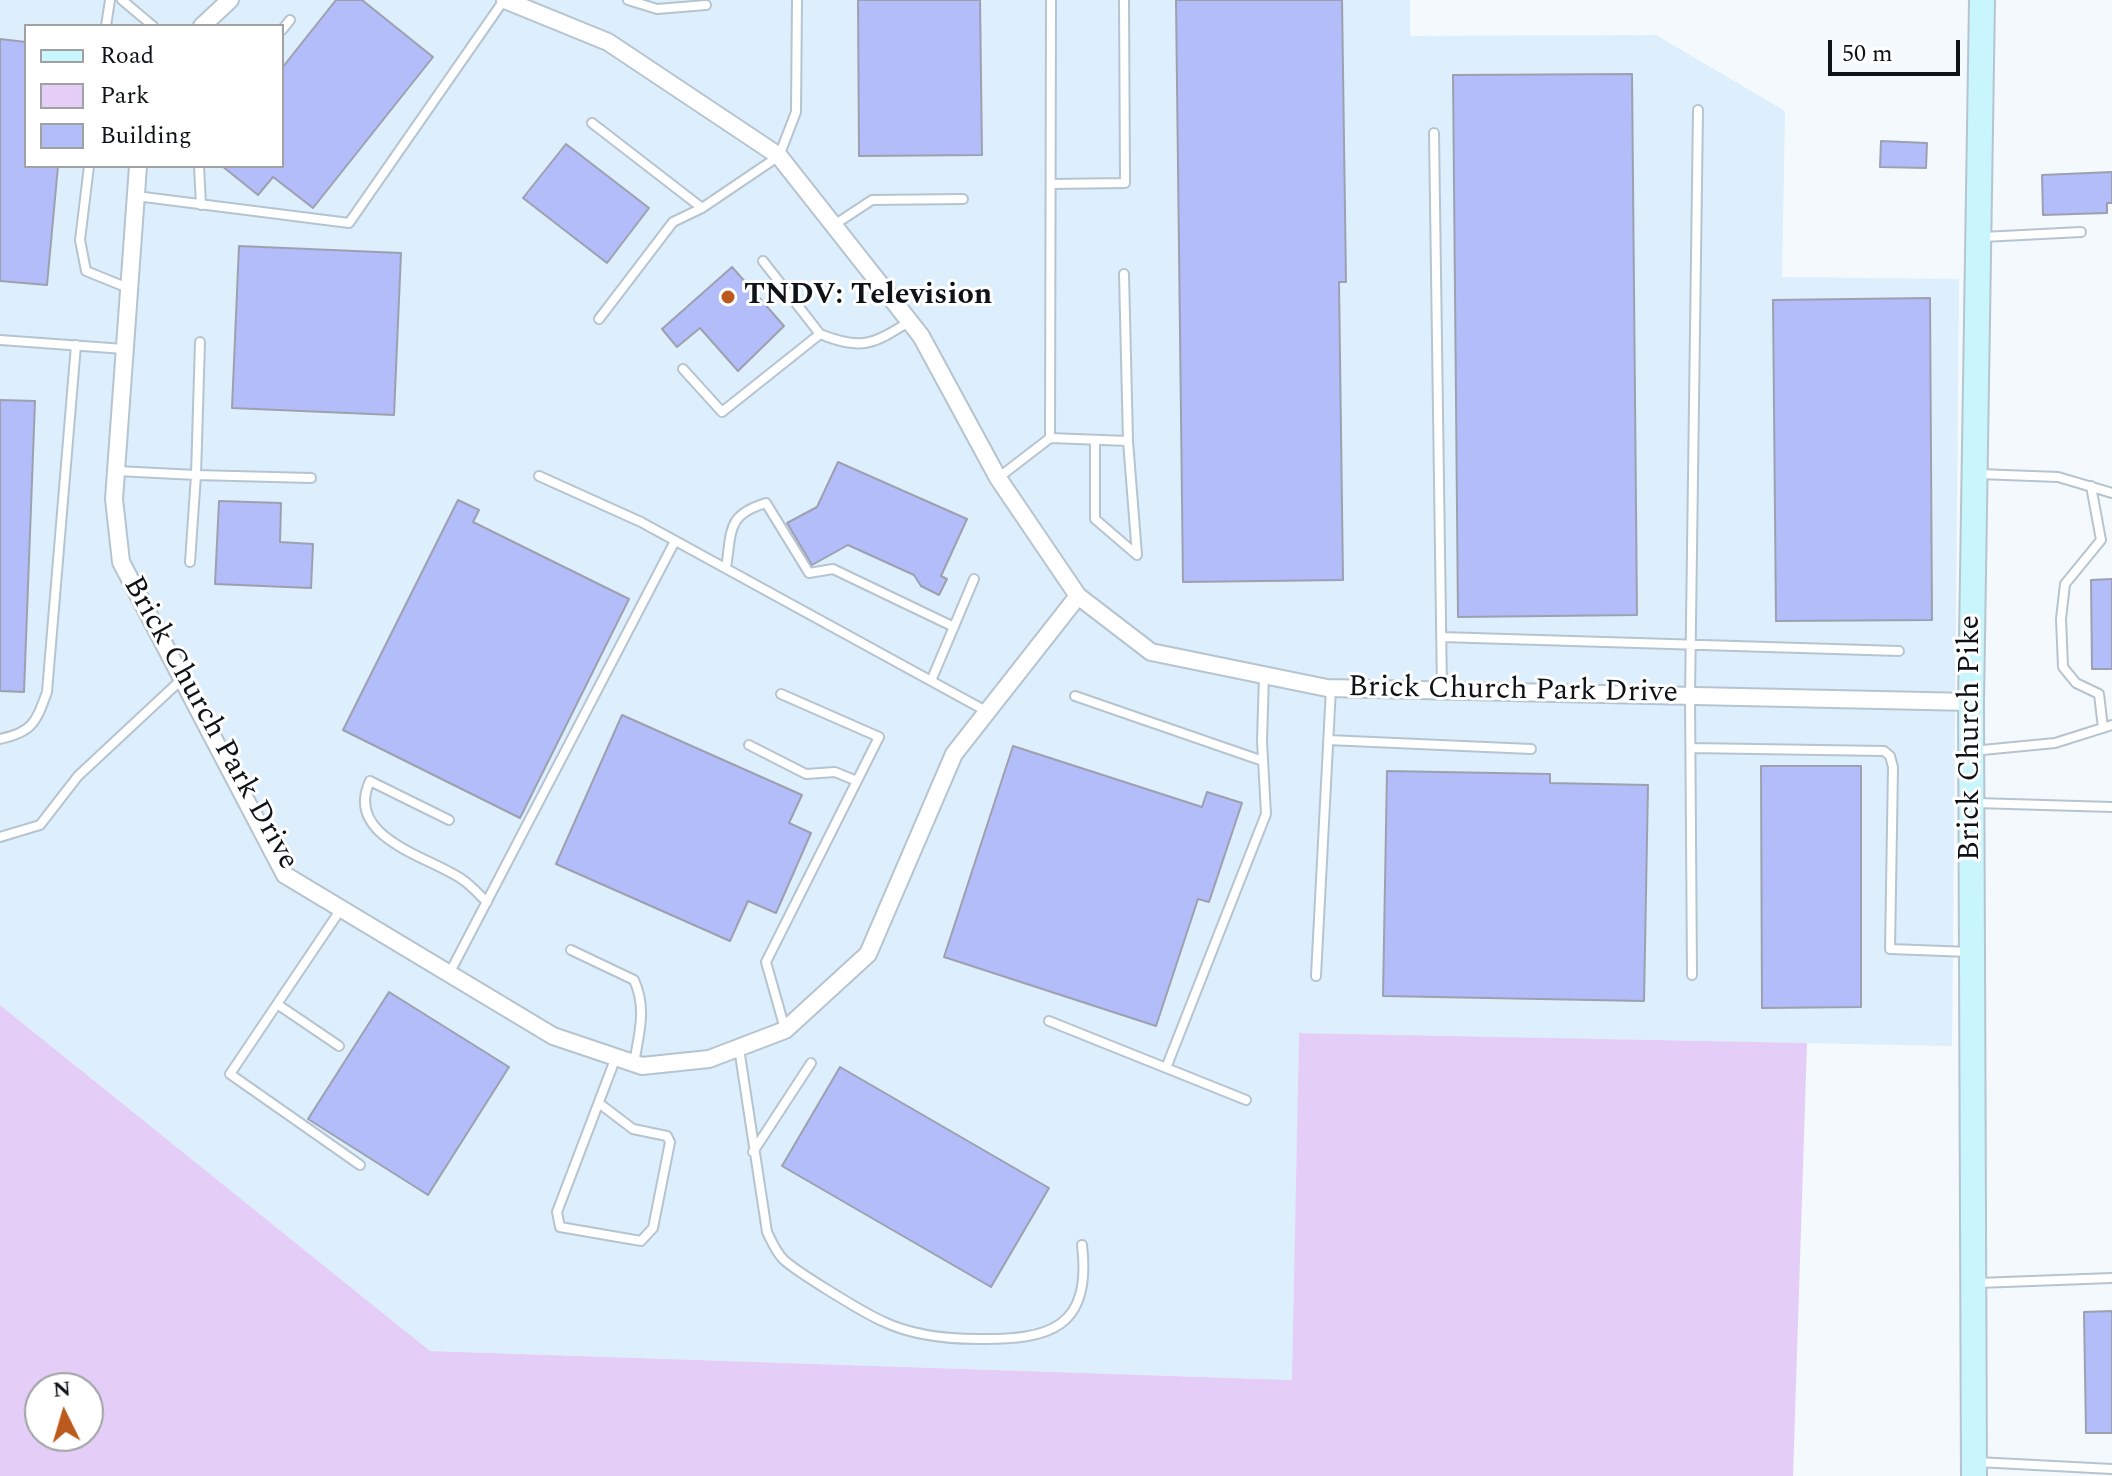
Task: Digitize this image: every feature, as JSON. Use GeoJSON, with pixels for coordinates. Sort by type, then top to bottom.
{"type":"FeatureCollection","features":[{"type":"Feature","properties":{"kind":"main road","name":"Brick Church Pike"},"geometry":{"type":"LineString","coordinates":[[1974,1469],[1971,702],[1982,0]]}},
{"type":"Feature","properties":{"kind":"street"},"geometry":{"type":"LineString","coordinates":[[204,24],[230,0]]}},
{"type":"Feature","properties":{"kind":"street","name":"Brick Church Park Drive"},"geometry":{"type":"LineString","coordinates":[[504,0],[608,42],[779,156],[910,321],[998,478],[1078,596],[1151,652],[1331,688],[1971,702]]}},
{"type":"Feature","properties":{"kind":"street","name":"Brick Church Park Drive"},"geometry":{"type":"LineString","coordinates":[[138,168],[114,499],[121,562],[285,875],[553,1036],[634,1063],[709,1059],[785,1030],[868,954],[954,754],[1078,596]]}},
{"type":"Feature","properties":{"kind":"lane"},"geometry":{"type":"LineString","coordinates":[[106,24],[110,0]]}},
{"type":"Feature","properties":{"kind":"lane"},"geometry":{"type":"LineString","coordinates":[[122,0],[151,24]]}},
{"type":"Feature","properties":{"kind":"lane"},"geometry":{"type":"LineString","coordinates":[[136,196],[349,223],[504,0]]}},
{"type":"Feature","properties":{"kind":"lane"},"geometry":{"type":"LineString","coordinates":[[628,0],[657,9],[706,5]]}},
{"type":"Feature","properties":{"kind":"lane"},"geometry":{"type":"LineString","coordinates":[[599,319],[673,222],[702,208],[779,156],[796,112],[797,0]]}},
{"type":"Feature","properties":{"kind":"lane"},"geometry":{"type":"LineString","coordinates":[[1050,438],[1051,0]]}},
{"type":"Feature","properties":{"kind":"lane"},"geometry":{"type":"LineString","coordinates":[[1052,184],[1125,183],[1124,0]]}},
{"type":"Feature","properties":{"kind":"lane"},"geometry":{"type":"LineString","coordinates":[[284,28],[290,20]]}},
{"type":"Feature","properties":{"kind":"lane"},"geometry":{"type":"LineString","coordinates":[[1692,975],[1690,696],[1698,110]]}},
{"type":"Feature","properties":{"kind":"lane"},"geometry":{"type":"LineString","coordinates":[[592,123],[702,208]]}},
{"type":"Feature","properties":{"kind":"lane"},"geometry":{"type":"LineString","coordinates":[[1434,133],[1442,691]]}},
{"type":"Feature","properties":{"kind":"lane"},"geometry":{"type":"LineString","coordinates":[[89,168],[80,240],[86,271],[129,289]]}},
{"type":"Feature","properties":{"kind":"lane"},"geometry":{"type":"LineString","coordinates":[[199,168],[201,205]]}},
{"type":"Feature","properties":{"kind":"lane"},"geometry":{"type":"LineString","coordinates":[[834,225],[872,200],[963,199]]}},
{"type":"Feature","properties":{"kind":"lane"},"geometry":{"type":"LineString","coordinates":[[1978,237],[2081,232]]}},
{"type":"Feature","properties":{"kind":"lane"},"geometry":{"type":"LineString","coordinates":[[763,261],[820,334],[854,345],[867,344],[910,321]]}},
{"type":"Feature","properties":{"kind":"lane"},"geometry":{"type":"LineString","coordinates":[[1095,440],[1095,519],[1137,555],[1128,441],[1124,274]]}},
{"type":"Feature","properties":{"kind":"lane"},"geometry":{"type":"LineString","coordinates":[[683,369],[722,412],[820,334]]}},
{"type":"Feature","properties":{"kind":"lane"},"geometry":{"type":"LineString","coordinates":[[0,340],[125,349]]}},
{"type":"Feature","properties":{"kind":"lane"},"geometry":{"type":"LineString","coordinates":[[190,562],[200,342]]}},
{"type":"Feature","properties":{"kind":"lane"},"geometry":{"type":"LineString","coordinates":[[0,739],[17,735],[36,723],[47,692],[76,345]]}},
{"type":"Feature","properties":{"kind":"lane"},"geometry":{"type":"LineString","coordinates":[[998,478],[1050,438],[1128,441]]}},
{"type":"Feature","properties":{"kind":"lane"},"geometry":{"type":"LineString","coordinates":[[117,471],[311,478]]}},
{"type":"Feature","properties":{"kind":"lane"},"geometry":{"type":"LineString","coordinates":[[1974,474],[2058,477],[2112,493]]}},
{"type":"Feature","properties":{"kind":"lane"},"geometry":{"type":"LineString","coordinates":[[539,476],[675,541],[987,712]]}},
{"type":"Feature","properties":{"kind":"lane"},"geometry":{"type":"LineString","coordinates":[[1971,751],[2055,743],[2108,727],[2099,694],[2076,683],[2063,667],[2061,619],[2065,584],[2101,540],[2091,486]]}},
{"type":"Feature","properties":{"kind":"lane"},"geometry":{"type":"LineString","coordinates":[[726,568],[733,524],[742,510],[766,503],[809,573],[833,569],[954,627]]}},
{"type":"Feature","properties":{"kind":"lane"},"geometry":{"type":"LineString","coordinates":[[449,974],[675,541]]}},
{"type":"Feature","properties":{"kind":"lane"},"geometry":{"type":"LineString","coordinates":[[931,681],[974,579]]}},
{"type":"Feature","properties":{"kind":"lane"},"geometry":{"type":"LineString","coordinates":[[1441,637],[1899,651]]}},
{"type":"Feature","properties":{"kind":"lane"},"geometry":{"type":"LineString","coordinates":[[1166,1068],[1266,814],[1264,675]]}},
{"type":"Feature","properties":{"kind":"lane"},"geometry":{"type":"LineString","coordinates":[[0,837],[40,825],[78,776],[182,679]]}},
{"type":"Feature","properties":{"kind":"lane"},"geometry":{"type":"LineString","coordinates":[[1316,976],[1331,688]]}},
{"type":"Feature","properties":{"kind":"lane"},"geometry":{"type":"LineString","coordinates":[[781,694],[879,737],[766,962],[785,1030]]}},
{"type":"Feature","properties":{"kind":"lane"},"geometry":{"type":"LineString","coordinates":[[1075,696],[1263,761]]}},
{"type":"Feature","properties":{"kind":"lane"},"geometry":{"type":"LineString","coordinates":[[1328,740],[1531,749]]}},
{"type":"Feature","properties":{"kind":"lane"},"geometry":{"type":"LineString","coordinates":[[749,745],[806,774],[835,772],[857,781]]}},
{"type":"Feature","properties":{"kind":"lane"},"geometry":{"type":"LineString","coordinates":[[1691,748],[1884,751],[1890,756],[1893,767],[1890,949],[1972,952]]}},
{"type":"Feature","properties":{"kind":"lane"},"geometry":{"type":"LineString","coordinates":[[449,820],[370,781],[366,806],[371,821],[386,839],[464,880],[487,902]]}},
{"type":"Feature","properties":{"kind":"lane"},"geometry":{"type":"LineString","coordinates":[[1971,802],[2112,807]]}},
{"type":"Feature","properties":{"kind":"lane"},"geometry":{"type":"LineString","coordinates":[[342,909],[230,1074],[360,1165]]}},
{"type":"Feature","properties":{"kind":"lane"},"geometry":{"type":"LineString","coordinates":[[571,950],[634,980],[642,1001],[642,1017],[634,1063]]}},
{"type":"Feature","properties":{"kind":"lane"},"geometry":{"type":"LineString","coordinates":[[277,1004],[339,1046]]}},
{"type":"Feature","properties":{"kind":"lane"},"geometry":{"type":"LineString","coordinates":[[1049,1021],[1246,1100]]}},
{"type":"Feature","properties":{"kind":"lane"},"geometry":{"type":"LineString","coordinates":[[739,1048],[767,1232],[782,1258],[880,1321],[913,1333],[1025,1340],[1060,1326],[1078,1304],[1085,1271],[1082,1245]]}},
{"type":"Feature","properties":{"kind":"lane"},"geometry":{"type":"LineString","coordinates":[[600,1104],[633,1129],[667,1136],[670,1142],[653,1228],[641,1241],[560,1227],[557,1212],[616,1057]]}},
{"type":"Feature","properties":{"kind":"lane"},"geometry":{"type":"LineString","coordinates":[[753,1153],[811,1063]]}},
{"type":"Feature","properties":{"kind":"lane"},"geometry":{"type":"LineString","coordinates":[[1973,1283],[2112,1278]]}},
{"type":"Feature","properties":{"kind":"lane"},"geometry":{"type":"LineString","coordinates":[[1974,1469],[2112,1469]]}},
{"type":"Feature","properties":{"kind":"shaded area"},"geometry":{"type":"Polygon","coordinates":[[[0,0],[1410,0],[1410,36],[1656,35],[1785,111],[1782,277],[1959,279],[1952,1046],[1299,1033],[1293,1380],[430,1351],[0,1005],[0,0]]]}},
{"type":"Feature","properties":{"kind":"green space"},"geometry":{"type":"Polygon","coordinates":[[[0,1005],[430,1351],[1292,1380],[1299,1033],[1807,1043],[1793,1476],[0,1476],[0,1005]]]}},
{"type":"Feature","properties":{"kind":"building"},"geometry":{"type":"Polygon","coordinates":[[[336,0],[362,0],[433,57],[313,208],[273,177],[258,195],[224,168],[284,168],[284,65],[336,0]]]}},
{"type":"Feature","properties":{"kind":"building"},"geometry":{"type":"Polygon","coordinates":[[[858,0],[980,0],[982,155],[859,156],[858,0]]]}},
{"type":"Feature","properties":{"kind":"building"},"geometry":{"type":"Polygon","coordinates":[[[1176,0],[1342,0],[1346,282],[1339,282],[1343,580],[1183,582],[1176,0]]]}},
{"type":"Feature","properties":{"kind":"building"},"geometry":{"type":"Polygon","coordinates":[[[0,39],[24,42],[24,168],[58,168],[47,285],[0,281],[0,39]]]}},
{"type":"Feature","properties":{"kind":"building"},"geometry":{"type":"Polygon","coordinates":[[[1632,74],[1637,615],[1458,617],[1453,75],[1632,74]]]}},
{"type":"Feature","properties":{"kind":"building"},"geometry":{"type":"Polygon","coordinates":[[[1881,141],[1927,143],[1926,168],[1880,167],[1881,141]]]}},
{"type":"Feature","properties":{"kind":"building"},"geometry":{"type":"Polygon","coordinates":[[[566,144],[649,208],[607,263],[523,198],[566,144]]]}},
{"type":"Feature","properties":{"kind":"building"},"geometry":{"type":"Polygon","coordinates":[[[2112,172],[2112,203],[2107,203],[2107,213],[2043,215],[2042,175],[2112,172]]]}},
{"type":"Feature","properties":{"kind":"building"},"geometry":{"type":"Polygon","coordinates":[[[239,246],[401,253],[394,415],[232,408],[239,246]]]}},
{"type":"Feature","properties":{"kind":"building","name":"TNDV: Television"},"geometry":{"type":"Polygon","coordinates":[[[732,267],[784,326],[738,371],[700,328],[677,347],[662,329],[732,267]]]}},
{"type":"Feature","properties":{"kind":"building"},"geometry":{"type":"Polygon","coordinates":[[[1930,298],[1932,620],[1776,621],[1773,300],[1930,298]]]}},
{"type":"Feature","properties":{"kind":"building"},"geometry":{"type":"Polygon","coordinates":[[[0,400],[35,401],[24,692],[0,691],[0,400]]]}},
{"type":"Feature","properties":{"kind":"building"},"geometry":{"type":"Polygon","coordinates":[[[838,462],[967,519],[941,576],[947,579],[939,595],[921,586],[914,575],[848,545],[812,565],[787,523],[817,507],[838,462]]]}},
{"type":"Feature","properties":{"kind":"building"},"geometry":{"type":"Polygon","coordinates":[[[458,500],[479,510],[473,522],[629,599],[520,818],[343,730],[458,500]]]}},
{"type":"Feature","properties":{"kind":"building"},"geometry":{"type":"Polygon","coordinates":[[[219,501],[281,503],[280,542],[313,544],[311,588],[215,584],[219,501]]]}},
{"type":"Feature","properties":{"kind":"building"},"geometry":{"type":"Polygon","coordinates":[[[2112,579],[2112,669],[2092,669],[2091,580],[2112,579]]]}},
{"type":"Feature","properties":{"kind":"building"},"geometry":{"type":"Polygon","coordinates":[[[622,715],[802,795],[789,823],[811,833],[776,913],[748,901],[730,941],[556,864],[622,715]]]}},
{"type":"Feature","properties":{"kind":"building"},"geometry":{"type":"Polygon","coordinates":[[[1013,746],[1202,807],[1207,792],[1242,803],[1209,902],[1198,899],[1156,1026],[944,957],[1013,746]]]}},
{"type":"Feature","properties":{"kind":"building"},"geometry":{"type":"Polygon","coordinates":[[[1761,766],[1861,766],[1861,1007],[1762,1008],[1761,766]]]}},
{"type":"Feature","properties":{"kind":"building"},"geometry":{"type":"Polygon","coordinates":[[[1387,771],[1550,774],[1550,783],[1648,785],[1644,1001],[1383,996],[1387,771]]]}},
{"type":"Feature","properties":{"kind":"building"},"geometry":{"type":"Polygon","coordinates":[[[389,992],[509,1067],[428,1195],[308,1119],[389,992]]]}},
{"type":"Feature","properties":{"kind":"building"},"geometry":{"type":"Polygon","coordinates":[[[840,1067],[1049,1188],[991,1287],[782,1166],[840,1067]]]}},
{"type":"Feature","properties":{"kind":"building"},"geometry":{"type":"Polygon","coordinates":[[[2112,1311],[2112,1433],[2086,1433],[2084,1312],[2112,1311]]]}},
{"type":"Feature","properties":{"kind":"place","name":"TNDV: Television"},"geometry":{"type":"Point","coordinates":[728,297]}}]}
